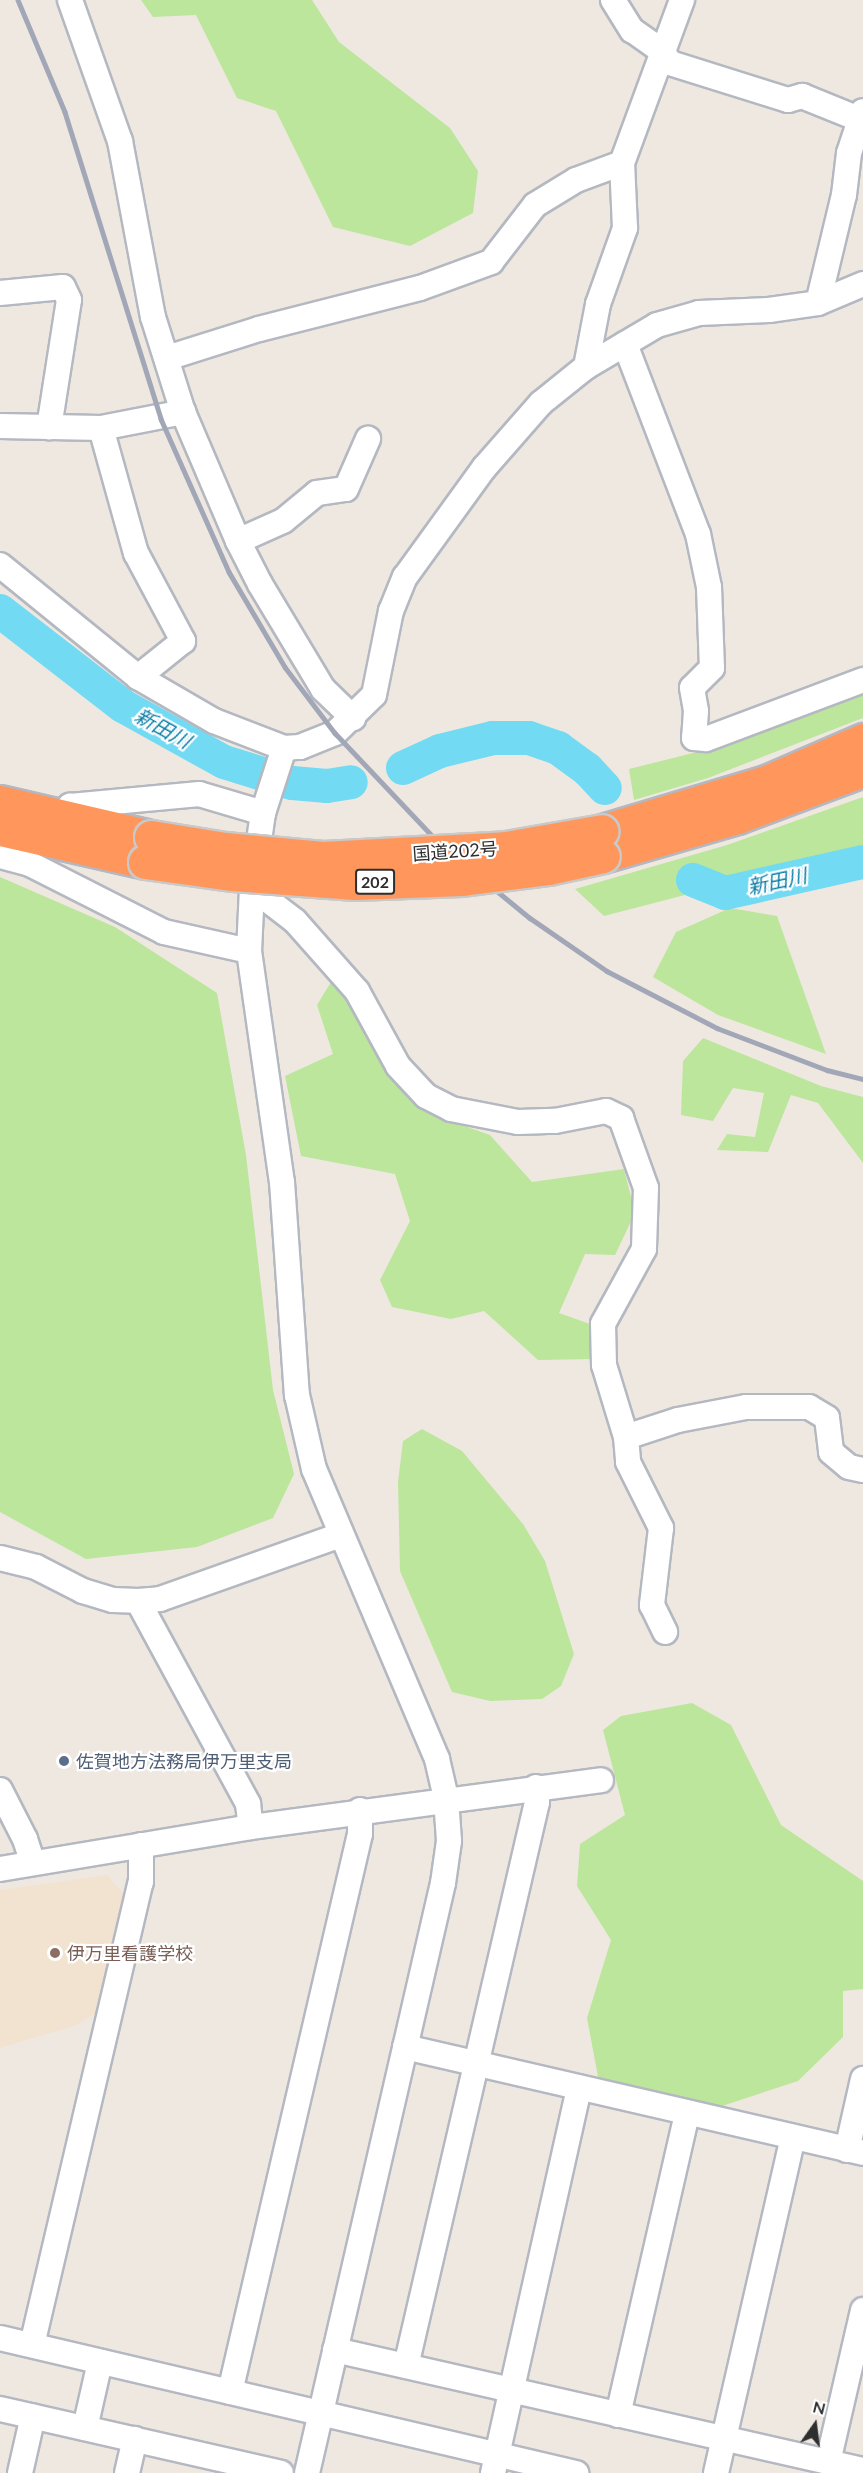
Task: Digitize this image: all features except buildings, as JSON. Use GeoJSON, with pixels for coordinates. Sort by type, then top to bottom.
{"type":"FeatureCollection","features":[{"type":"Feature","properties":{"kind":"highway","name":"国道202号"},"geometry":{"type":"LineString","coordinates":[[603,843],[766,782],[863,740]]}},
{"type":"Feature","properties":{"kind":"highway","name":"国道202号"},"geometry":{"type":"LineString","coordinates":[[0,829],[36,853],[225,849],[323,858],[603,843],[737,817],[863,770]]}},
{"type":"Feature","properties":{"kind":"highway","name":"国道202号"},"geometry":{"type":"LineString","coordinates":[[0,802],[66,818],[148,849]]}},
{"type":"Feature","properties":{"kind":"street"},"geometry":{"type":"LineString","coordinates":[[70,0],[120,141],[144,277],[183,412],[238,542],[323,689],[353,718]]}},
{"type":"Feature","properties":{"kind":"street"},"geometry":{"type":"LineString","coordinates":[[613,0],[632,30],[663,52],[670,63],[788,100],[802,96],[861,115],[818,303]]}},
{"type":"Feature","properties":{"kind":"street"},"geometry":{"type":"LineString","coordinates":[[586,367],[598,304],[625,228],[622,163],[682,0]]}},
{"type":"Feature","properties":{"kind":"street"},"geometry":{"type":"LineString","coordinates":[[166,358],[259,329],[420,288],[491,262],[535,205],[576,180],[622,163]]}},
{"type":"Feature","properties":{"kind":"street"},"geometry":{"type":"LineString","coordinates":[[0,565],[138,677],[214,721],[284,748],[300,747],[335,733],[353,718],[374,695],[391,611],[405,577],[484,468],[541,403],[586,367],[657,325],[699,313],[769,310],[818,303],[863,284]]}},
{"type":"Feature","properties":{"kind":"street"},"geometry":{"type":"LineString","coordinates":[[0,293],[63,287],[69,300],[49,427]]}},
{"type":"Feature","properties":{"kind":"street"},"geometry":{"type":"LineString","coordinates":[[626,344],[698,534],[709,587],[712,669],[692,688],[696,711],[694,738],[706,739],[863,680]]}},
{"type":"Feature","properties":{"kind":"street"},"geometry":{"type":"LineString","coordinates":[[0,426],[102,428],[183,412]]}},
{"type":"Feature","properties":{"kind":"street"},"geometry":{"type":"LineString","coordinates":[[102,428],[136,553],[183,641],[138,677]]}},
{"type":"Feature","properties":{"kind":"street"},"geometry":{"type":"LineString","coordinates":[[238,542],[283,521],[317,493],[346,489],[368,439]]}},
{"type":"Feature","properties":{"kind":"street"},"geometry":{"type":"LineString","coordinates":[[284,748],[265,806],[252,888],[249,951],[282,1182],[297,1395],[314,1469],[437,1760],[446,1798],[448,1841],[443,1882],[307,2473]]}},
{"type":"Feature","properties":{"kind":"street"},"geometry":{"type":"LineString","coordinates":[[66,818],[70,806],[199,794],[265,806]]}},
{"type":"Feature","properties":{"kind":"street"},"geometry":{"type":"LineString","coordinates":[[0,856],[36,853],[164,932],[249,951]]}},
{"type":"Feature","properties":{"kind":"street"},"geometry":{"type":"LineString","coordinates":[[252,888],[294,921],[357,991],[398,1066],[426,1096],[451,1109],[518,1122],[555,1121],[606,1111],[621,1118],[646,1188],[644,1249],[603,1324],[604,1365],[626,1437],[628,1462],[661,1528],[652,1605],[665,1632]]}},
{"type":"Feature","properties":{"kind":"street"},"geometry":{"type":"LineString","coordinates":[[626,1437],[678,1420],[746,1407],[809,1407],[827,1418],[831,1452],[849,1467],[863,1470]]}},
{"type":"Feature","properties":{"kind":"street"},"geometry":{"type":"LineString","coordinates":[[0,1557],[36,1567],[83,1591],[112,1600],[138,1601],[160,1599],[341,1535]]}},
{"type":"Feature","properties":{"kind":"street"},"geometry":{"type":"LineString","coordinates":[[138,1601],[248,1804],[251,1827]]}},
{"type":"Feature","properties":{"kind":"street"},"geometry":{"type":"LineString","coordinates":[[0,1869],[360,1810],[601,1780]]}},
{"type":"Feature","properties":{"kind":"street"},"geometry":{"type":"LineString","coordinates":[[406,2366],[537,1802],[536,1787]]}},
{"type":"Feature","properties":{"kind":"street"},"geometry":{"type":"LineString","coordinates":[[0,1791],[25,1839],[33,1863]]}},
{"type":"Feature","properties":{"kind":"street"},"geometry":{"type":"LineString","coordinates":[[230,2392],[360,1834],[360,1810]]}},
{"type":"Feature","properties":{"kind":"street"},"geometry":{"type":"LineString","coordinates":[[32,2345],[141,1882],[141,1845]]}},
{"type":"Feature","properties":{"kind":"street"},"geometry":{"type":"LineString","coordinates":[[405,2047],[855,2152],[863,2079]]}},
{"type":"Feature","properties":{"kind":"street"},"geometry":{"type":"LineString","coordinates":[[495,2464],[579,2087]]}},
{"type":"Feature","properties":{"kind":"street"},"geometry":{"type":"LineString","coordinates":[[618,2415],[687,2112]]}},
{"type":"Feature","properties":{"kind":"street"},"geometry":{"type":"LineString","coordinates":[[716,2473],[793,2137]]}},
{"type":"Feature","properties":{"kind":"street"},"geometry":{"type":"LineString","coordinates":[[828,2462],[863,2310]]}},
{"type":"Feature","properties":{"kind":"street"},"geometry":{"type":"LineString","coordinates":[[0,2338],[321,2414],[495,2464],[576,2473]]}},
{"type":"Feature","properties":{"kind":"street"},"geometry":{"type":"LineString","coordinates":[[335,2350],[863,2470]]}},
{"type":"Feature","properties":{"kind":"street"},"geometry":{"type":"LineString","coordinates":[[85,2428],[100,2362]]}},
{"type":"Feature","properties":{"kind":"street"},"geometry":{"type":"LineString","coordinates":[[0,2409],[135,2439],[233,2468],[281,2473]]}},
{"type":"Feature","properties":{"kind":"street"},"geometry":{"type":"LineString","coordinates":[[20,2473],[33,2416]]}},
{"type":"Feature","properties":{"kind":"street"},"geometry":{"type":"LineString","coordinates":[[127,2473],[135,2439]]}},
{"type":"Feature","properties":{"kind":"shaded area","name":"伊万里看護学校"},"geometry":{"type":"Polygon","coordinates":[[[107,1875],[124,1894],[97,2012],[77,2025],[0,2048],[0,1890],[107,1875]]]}},
{"type":"Feature","properties":{"kind":"green space"},"geometry":{"type":"Polygon","coordinates":[[[141,0],[312,0],[339,42],[450,128],[478,171],[473,213],[410,246],[333,227],[276,111],[237,98],[196,15],[153,17],[141,0]]]}},
{"type":"Feature","properties":{"kind":"green space"},"geometry":{"type":"Polygon","coordinates":[[[863,687],[863,718],[708,778],[634,800],[629,769],[721,746],[863,687]]]}},
{"type":"Feature","properties":{"kind":"green space"},"geometry":{"type":"Polygon","coordinates":[[[863,797],[863,849],[604,916],[575,889],[727,845],[863,797]]]}},
{"type":"Feature","properties":{"kind":"green space"},"geometry":{"type":"Polygon","coordinates":[[[0,877],[115,927],[217,993],[246,1155],[273,1390],[294,1474],[273,1518],[197,1547],[86,1559],[0,1512],[0,877]]]}},
{"type":"Feature","properties":{"kind":"green space"},"geometry":{"type":"Polygon","coordinates":[[[730,908],[777,916],[826,1054],[718,1015],[653,977],[676,932],[730,908]]]}},
{"type":"Feature","properties":{"kind":"green space"},"geometry":{"type":"Polygon","coordinates":[[[334,977],[358,1009],[400,1086],[453,1122],[490,1135],[532,1182],[624,1169],[635,1213],[615,1255],[585,1254],[559,1313],[590,1324],[592,1359],[538,1360],[484,1311],[451,1319],[392,1307],[380,1280],[410,1221],[395,1174],[301,1156],[285,1076],[333,1054],[317,1005],[334,977]]]}},
{"type":"Feature","properties":{"kind":"green space"},"geometry":{"type":"Polygon","coordinates":[[[703,1038],[821,1086],[863,1097],[863,1163],[818,1103],[791,1095],[768,1152],[717,1150],[727,1134],[755,1137],[764,1093],[733,1088],[713,1121],[681,1115],[683,1061],[703,1038]]]}},
{"type":"Feature","properties":{"kind":"green space"},"geometry":{"type":"Polygon","coordinates":[[[422,1429],[462,1451],[523,1524],[545,1561],[574,1654],[561,1686],[542,1699],[490,1701],[452,1692],[400,1571],[398,1482],[403,1441],[422,1429]]]}},
{"type":"Feature","properties":{"kind":"green space"},"geometry":{"type":"Polygon","coordinates":[[[692,1703],[731,1725],[781,1825],[863,1881],[863,1989],[843,1991],[843,2037],[798,2081],[719,2107],[599,2082],[587,2018],[611,1940],[577,1886],[580,1844],[625,1815],[603,1730],[621,1716],[692,1703]]]}},
{"type":"Feature","properties":{"kind":"waterway","name":"新田川"},"geometry":{"type":"LineString","coordinates":[[0,611],[123,706],[224,762],[292,783],[327,786],[351,782]]}},
{"type":"Feature","properties":{"kind":"waterway","name":"新田川"},"geometry":{"type":"LineString","coordinates":[[403,768],[440,751],[493,738],[529,738],[558,748],[587,769],[605,788]]}},
{"type":"Feature","properties":{"kind":"waterway","name":"新田川"},"geometry":{"type":"LineString","coordinates":[[693,880],[725,893],[863,862]]}},
{"type":"Feature","properties":{"kind":"railway"},"geometry":{"type":"LineString","coordinates":[[18,0],[65,112],[161,419],[229,572],[285,667],[335,733],[441,845],[530,918],[607,971],[717,1028],[827,1070],[863,1079]]}},
{"type":"Feature","properties":{"kind":"place","name":"佐賀地方法務局伊万里支局"},"geometry":{"type":"Point","coordinates":[64,1761]}},
{"type":"Feature","properties":{"kind":"place","name":"伊万里看護学校"},"geometry":{"type":"Point","coordinates":[55,1953]}}]}
